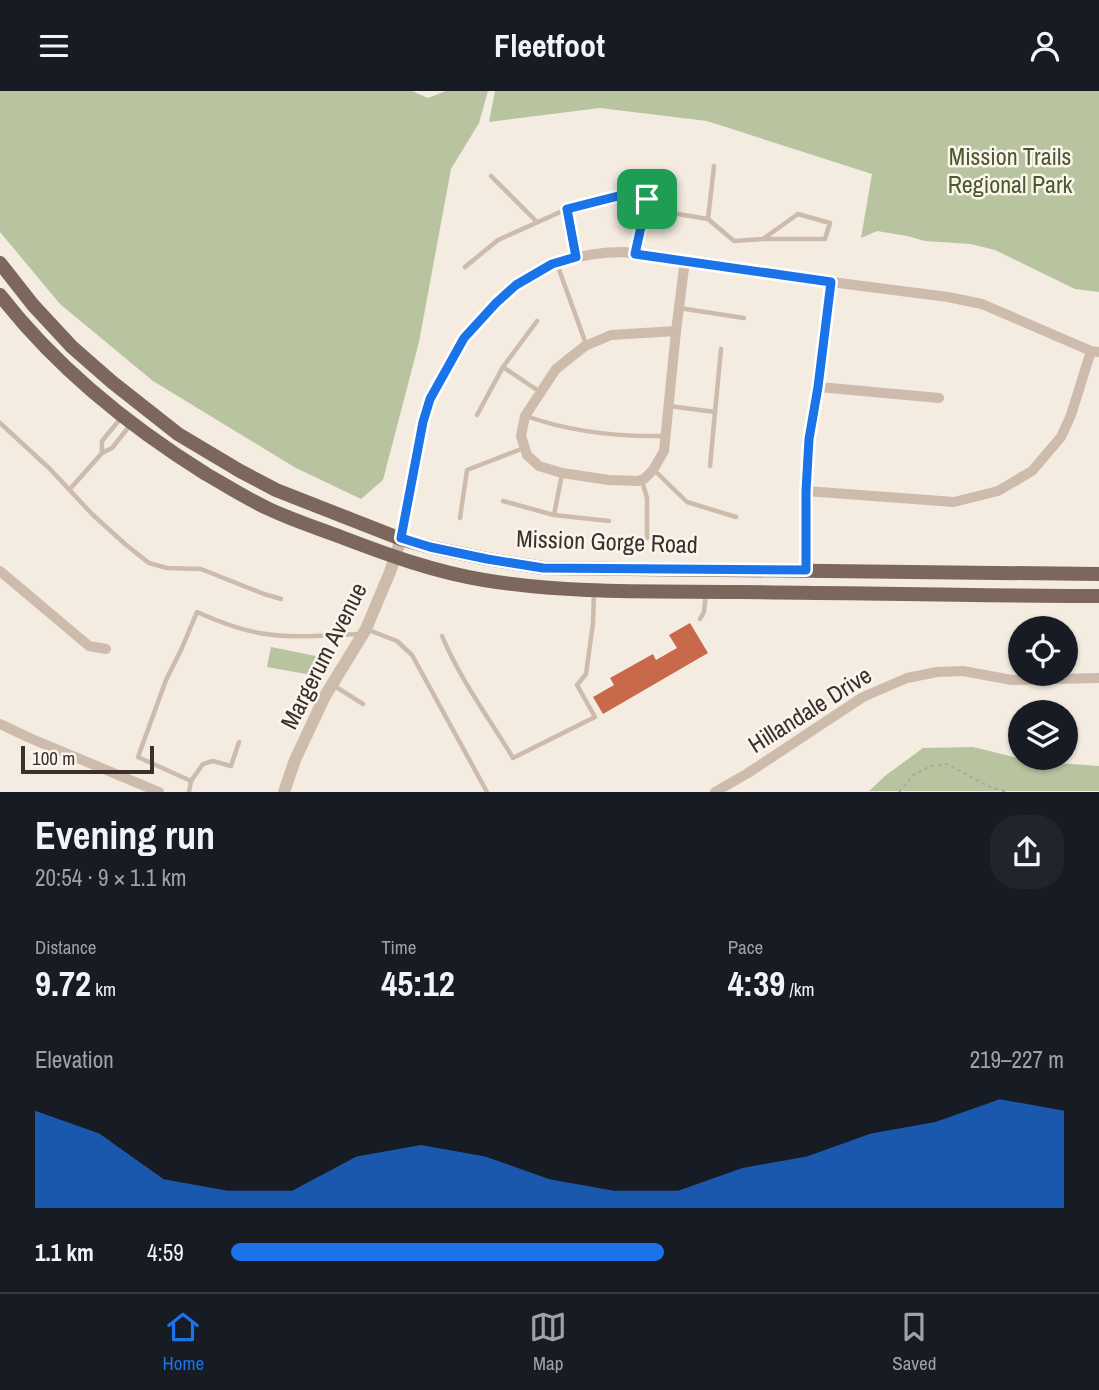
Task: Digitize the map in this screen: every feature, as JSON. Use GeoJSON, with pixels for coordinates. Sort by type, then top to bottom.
{"type":"FeatureCollection","features":[{"type":"Feature","properties":{"kind":"main road","name":"Mission Gorge Road"},"geometry":{"type":"LineString","coordinates":[[0,263],[33,305],[72,347],[178,434],[276,490],[430,547],[543,568],[1099,574]]}},
{"type":"Feature","properties":{"kind":"main road","name":"Mission Gorge Road"},"geometry":{"type":"LineString","coordinates":[[0,295],[20,321],[59,362],[167,450],[268,509],[414,564],[482,580],[594,590],[1099,596]]}},
{"type":"Feature","properties":{"kind":"street"},"geometry":{"type":"LineString","coordinates":[[401,538],[423,422],[430,399],[464,338],[516,285],[557,263],[576,257],[604,252],[635,254],[948,297],[982,305],[1095,352],[1061,437],[1032,471],[998,491],[954,502],[806,491]]}},
{"type":"Feature","properties":{"kind":"street"},"geometry":{"type":"LineString","coordinates":[[676,331],[611,335],[587,345],[556,369],[525,416],[522,436],[527,455],[538,466],[562,473],[609,480],[641,480],[653,470],[664,451],[685,260]]}},
{"type":"Feature","properties":{"kind":"street"},"geometry":{"type":"LineString","coordinates":[[806,570],[809,439],[831,282]]}},
{"type":"Feature","properties":{"kind":"street"},"geometry":{"type":"LineString","coordinates":[[818,387],[939,398]]}},
{"type":"Feature","properties":{"kind":"street","name":"Margerum Avenue"},"geometry":{"type":"LineString","coordinates":[[284,792],[295,760],[325,696],[365,631],[401,538]]}},
{"type":"Feature","properties":{"kind":"street"},"geometry":{"type":"LineString","coordinates":[[0,571],[89,646],[106,649]]}},
{"type":"Feature","properties":{"kind":"street","name":"Hillandale Drive"},"geometry":{"type":"LineString","coordinates":[[715,792],[863,697],[906,678],[937,672],[963,671],[1012,680],[1099,678]]}},
{"type":"Feature","properties":{"kind":"street"},"geometry":{"type":"LineString","coordinates":[[0,724],[159,792]]}},
{"type":"Feature","properties":{"kind":"lane"},"geometry":{"type":"LineString","coordinates":[[708,219],[714,166]]}},
{"type":"Feature","properties":{"kind":"lane"},"geometry":{"type":"LineString","coordinates":[[491,176],[537,222]]}},
{"type":"Feature","properties":{"kind":"lane"},"geometry":{"type":"LineString","coordinates":[[464,267],[498,240],[537,222],[567,209],[634,192],[672,213],[708,219],[734,241],[825,239],[830,223],[798,214],[763,239]]}},
{"type":"Feature","properties":{"kind":"lane"},"geometry":{"type":"LineString","coordinates":[[635,254],[647,199]]}},
{"type":"Feature","properties":{"kind":"lane"},"geometry":{"type":"LineString","coordinates":[[567,209],[576,257]]}},
{"type":"Feature","properties":{"kind":"lane"},"geometry":{"type":"LineString","coordinates":[[557,263],[587,345]]}},
{"type":"Feature","properties":{"kind":"lane"},"geometry":{"type":"LineString","coordinates":[[678,308],[744,317]]}},
{"type":"Feature","properties":{"kind":"lane"},"geometry":{"type":"LineString","coordinates":[[477,415],[503,367],[537,321]]}},
{"type":"Feature","properties":{"kind":"lane"},"geometry":{"type":"LineString","coordinates":[[710,466],[721,349]]}},
{"type":"Feature","properties":{"kind":"lane"},"geometry":{"type":"LineString","coordinates":[[503,367],[540,393]]}},
{"type":"Feature","properties":{"kind":"lane"},"geometry":{"type":"LineString","coordinates":[[669,405],[715,412]]}},
{"type":"Feature","properties":{"kind":"lane"},"geometry":{"type":"LineString","coordinates":[[525,416],[598,434],[666,436]]}},
{"type":"Feature","properties":{"kind":"lane"},"geometry":{"type":"LineString","coordinates":[[102,453],[102,441],[128,419]]}},
{"type":"Feature","properties":{"kind":"lane"},"geometry":{"type":"LineString","coordinates":[[70,489],[102,453],[112,448],[128,419]]}},
{"type":"Feature","properties":{"kind":"lane"},"geometry":{"type":"LineString","coordinates":[[0,423],[70,489],[92,514],[149,563],[167,568],[201,569],[281,599]]}},
{"type":"Feature","properties":{"kind":"lane"},"geometry":{"type":"LineString","coordinates":[[460,518],[467,470],[525,448]]}},
{"type":"Feature","properties":{"kind":"lane"},"geometry":{"type":"LineString","coordinates":[[653,470],[688,502],[736,517]]}},
{"type":"Feature","properties":{"kind":"lane"},"geometry":{"type":"LineString","coordinates":[[554,515],[562,473]]}},
{"type":"Feature","properties":{"kind":"lane"},"geometry":{"type":"LineString","coordinates":[[641,480],[647,498],[648,538]]}},
{"type":"Feature","properties":{"kind":"lane"},"geometry":{"type":"LineString","coordinates":[[503,501],[554,515],[609,521]]}},
{"type":"Feature","properties":{"kind":"lane"},"geometry":{"type":"LineString","coordinates":[[442,636],[460,672],[513,758],[595,717],[577,685],[586,674],[593,623],[594,590]]}},
{"type":"Feature","properties":{"kind":"lane"},"geometry":{"type":"LineString","coordinates":[[700,619],[704,612],[706,591]]}},
{"type":"Feature","properties":{"kind":"lane"},"geometry":{"type":"LineString","coordinates":[[191,781],[138,757],[166,680],[197,612],[230,626],[261,634],[296,636],[365,631],[397,641],[412,655],[487,792]]}},
{"type":"Feature","properties":{"kind":"lane"},"geometry":{"type":"LineString","coordinates":[[332,685],[363,704]]}},
{"type":"Feature","properties":{"kind":"lane"},"geometry":{"type":"LineString","coordinates":[[189,792],[191,781],[203,764],[213,761],[231,766],[239,742]]}},
{"type":"Feature","properties":{"kind":"path"},"geometry":{"type":"LineString","coordinates":[[899,792],[913,775],[931,766],[947,764],[990,787],[1008,792]]}},
{"type":"Feature","properties":{"kind":"green space"},"geometry":{"type":"Polygon","coordinates":[[[0,91],[412,91],[428,98],[446,91],[488,91],[479,123],[451,169],[419,342],[383,480],[361,499],[296,468],[153,381],[60,304],[0,232],[0,91]]]}},
{"type":"Feature","properties":{"kind":"green space","name":"Mission Trails Regional Park"},"geometry":{"type":"Polygon","coordinates":[[[495,91],[1099,91],[1099,292],[1075,289],[995,250],[971,244],[925,241],[877,231],[861,238],[872,174],[707,121],[600,108],[489,122],[495,91]]]}},
{"type":"Feature","properties":{"kind":"green space"},"geometry":{"type":"Polygon","coordinates":[[[271,647],[316,656],[312,675],[267,667],[271,647]]]}},
{"type":"Feature","properties":{"kind":"green space"},"geometry":{"type":"Polygon","coordinates":[[[973,747],[1008,756],[1008,770],[1078,770],[1078,764],[1099,766],[1099,791],[869,791],[923,748],[973,747]]]}},
{"type":"Feature","properties":{"kind":"building"},"geometry":{"type":"Polygon","coordinates":[[[690,623],[708,653],[603,714],[593,697],[614,685],[610,678],[653,654],[656,660],[677,648],[669,635],[690,623]]]}},
{"type":"Feature","properties":{"kind":"route"},"geometry":{"type":"LineString","coordinates":[[634,192],[647,199],[635,254],[831,282],[809,439],[806,570],[543,568],[430,547],[401,538],[423,422],[430,399],[464,338],[516,285],[552,264],[576,257],[567,209],[634,192]]}}]}
